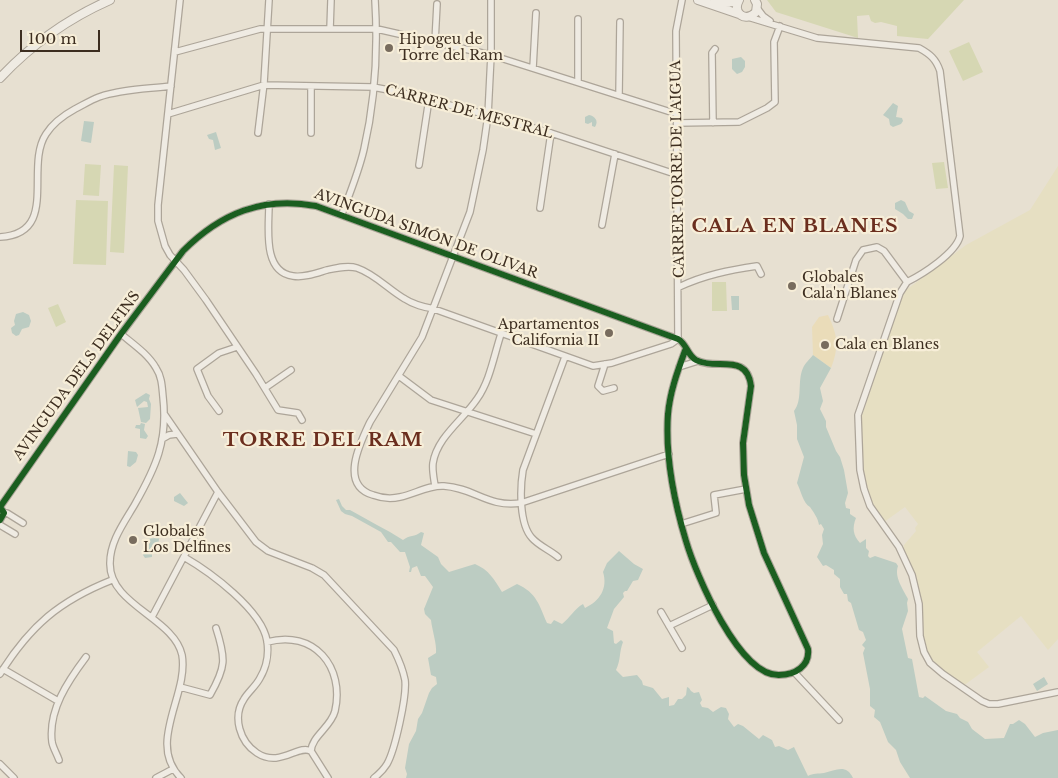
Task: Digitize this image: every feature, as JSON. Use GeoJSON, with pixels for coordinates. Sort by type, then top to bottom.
{"type":"FeatureCollection","features":[{"type":"Feature","properties":{"kind":"street"},"geometry":{"type":"LineString","coordinates":[[0,78],[11,66],[60,27],[85,11],[110,0]]}},
{"type":"Feature","properties":{"kind":"street"},"geometry":{"type":"LineString","coordinates":[[180,0],[158,205],[158,221],[165,246],[206,300],[278,410],[298,412],[302,420]]}},
{"type":"Feature","properties":{"kind":"street"},"geometry":{"type":"LineString","coordinates":[[258,133],[264,85],[268,0]]}},
{"type":"Feature","properties":{"kind":"street"},"geometry":{"type":"LineString","coordinates":[[330,29],[331,0]]}},
{"type":"Feature","properties":{"kind":"street"},"geometry":{"type":"LineString","coordinates":[[342,214],[364,148],[373,88],[377,29],[375,0]]}},
{"type":"Feature","properties":{"kind":"street"},"geometry":{"type":"LineString","coordinates":[[491,0],[488,115],[470,212],[422,337],[370,422],[363,437],[354,466],[355,479],[366,492],[376,496],[397,498],[435,486],[459,488],[496,503],[509,505],[521,503],[669,454]]}},
{"type":"Feature","properties":{"kind":"street","name":"CARRER TORRE DE L'AIGUA"},"geometry":{"type":"LineString","coordinates":[[678,339],[676,31],[682,0]]}},
{"type":"Feature","properties":{"kind":"street"},"geometry":{"type":"LineString","coordinates":[[698,0],[817,38],[919,48],[929,53],[937,61],[940,71],[960,236],[958,243],[949,253],[916,278],[907,282],[900,293],[858,416],[860,470],[870,506],[899,547],[912,576],[920,604],[920,636],[924,652],[930,663],[942,674],[989,704],[998,704],[1058,692]]}},
{"type":"Feature","properties":{"kind":"street"},"geometry":{"type":"LineString","coordinates":[[707,3],[738,1],[736,8],[739,14]]}},
{"type":"Feature","properties":{"kind":"street"},"geometry":{"type":"LineString","coordinates":[[748,17],[753,15],[756,2]]}},
{"type":"Feature","properties":{"kind":"street"},"geometry":{"type":"LineString","coordinates":[[756,2],[763,16],[777,25]]}},
{"type":"Feature","properties":{"kind":"street"},"geometry":{"type":"LineString","coordinates":[[435,42],[437,4]]}},
{"type":"Feature","properties":{"kind":"street"},"geometry":{"type":"LineString","coordinates":[[533,68],[536,13]]}},
{"type":"Feature","properties":{"kind":"street"},"geometry":{"type":"LineString","coordinates":[[578,19],[578,82]]}},
{"type":"Feature","properties":{"kind":"street"},"geometry":{"type":"LineString","coordinates":[[619,95],[620,22]]}},
{"type":"Feature","properties":{"kind":"street"},"geometry":{"type":"LineString","coordinates":[[677,123],[739,122],[775,102],[774,42],[777,25]]}},
{"type":"Feature","properties":{"kind":"street"},"geometry":{"type":"LineString","coordinates":[[175,52],[268,28],[377,29],[491,55],[677,114]]}},
{"type":"Feature","properties":{"kind":"street"},"geometry":{"type":"LineString","coordinates":[[713,123],[712,53],[715,49]]}},
{"type":"Feature","properties":{"kind":"street","name":"CARRER DE MESTRAL"},"geometry":{"type":"LineString","coordinates":[[168,114],[264,85],[373,88],[429,99],[488,115],[551,133],[678,175]]}},
{"type":"Feature","properties":{"kind":"street"},"geometry":{"type":"LineString","coordinates":[[0,237],[13,236],[20,233],[26,228],[36,213],[40,143],[55,123],[68,113],[97,98],[120,92],[171,86]]}},
{"type":"Feature","properties":{"kind":"street"},"geometry":{"type":"LineString","coordinates":[[311,86],[311,133]]}},
{"type":"Feature","properties":{"kind":"street"},"geometry":{"type":"LineString","coordinates":[[419,165],[429,99]]}},
{"type":"Feature","properties":{"kind":"street"},"geometry":{"type":"LineString","coordinates":[[540,208],[551,133]]}},
{"type":"Feature","properties":{"kind":"street"},"geometry":{"type":"LineString","coordinates":[[602,225],[615,154]]}},
{"type":"Feature","properties":{"kind":"street","name":"AVINGUDA SIMÓN DE OLIVAR"},"geometry":{"type":"LineString","coordinates":[[175,261],[195,239],[214,225],[242,210],[269,204],[303,203],[342,214],[678,339]]}},
{"type":"Feature","properties":{"kind":"street"},"geometry":{"type":"LineString","coordinates":[[269,204],[271,258],[276,267],[284,274],[295,277],[337,268],[355,267],[364,271],[406,300],[593,366],[671,344],[678,339],[684,342],[691,357],[698,361]]}},
{"type":"Feature","properties":{"kind":"street"},"geometry":{"type":"LineString","coordinates":[[838,319],[856,260],[863,250],[877,247],[884,251],[907,282]]}},
{"type":"Feature","properties":{"kind":"street","name":"AVINGUDA DELS DELFINS"},"geometry":{"type":"LineString","coordinates":[[0,507],[121,334],[175,261]]}},
{"type":"Feature","properties":{"kind":"street"},"geometry":{"type":"LineString","coordinates":[[679,287],[729,270],[758,266],[761,274]]}},
{"type":"Feature","properties":{"kind":"street"},"geometry":{"type":"LineString","coordinates":[[121,334],[149,358],[157,369],[161,381],[165,415],[162,439],[152,474],[113,542],[110,565],[112,580],[126,597],[152,617],[168,633],[181,652],[182,676],[168,731],[167,743],[169,758],[181,778]]}},
{"type":"Feature","properties":{"kind":"street"},"geometry":{"type":"LineString","coordinates":[[435,486],[433,464],[436,452],[455,424],[477,399],[486,382],[502,334]]}},
{"type":"Feature","properties":{"kind":"street"},"geometry":{"type":"LineString","coordinates":[[220,410],[208,396],[197,369],[220,353],[237,347]]}},
{"type":"Feature","properties":{"kind":"street"},"geometry":{"type":"LineString","coordinates":[[679,367],[698,361],[737,365],[745,369],[750,376],[751,386],[743,443],[746,489],[764,553],[808,649],[809,656],[806,662],[795,673],[777,676],[755,666],[735,643],[713,605],[692,560],[681,524],[669,454],[668,414],[672,391],[679,367],[686,348]]}},
{"type":"Feature","properties":{"kind":"street"},"geometry":{"type":"LineString","coordinates":[[558,556],[534,540],[525,527],[521,489],[523,470],[565,357]]}},
{"type":"Feature","properties":{"kind":"street"},"geometry":{"type":"LineString","coordinates":[[605,364],[598,386],[603,391],[614,388]]}},
{"type":"Feature","properties":{"kind":"street"},"geometry":{"type":"LineString","coordinates":[[265,388],[291,370]]}},
{"type":"Feature","properties":{"kind":"street"},"geometry":{"type":"LineString","coordinates":[[398,376],[431,400],[536,434]]}},
{"type":"Feature","properties":{"kind":"street"},"geometry":{"type":"LineString","coordinates":[[165,415],[218,492],[256,542],[268,551],[312,568],[324,575],[394,650],[400,662],[405,681],[404,698],[391,755],[387,765],[374,778]]}},
{"type":"Feature","properties":{"kind":"street"},"geometry":{"type":"LineString","coordinates":[[162,439],[169,435],[177,434]]}},
{"type":"Feature","properties":{"kind":"street"},"geometry":{"type":"LineString","coordinates":[[681,524],[716,513],[714,494],[746,489]]}},
{"type":"Feature","properties":{"kind":"street"},"geometry":{"type":"LineString","coordinates":[[152,617],[218,492]]}},
{"type":"Feature","properties":{"kind":"street"},"geometry":{"type":"LineString","coordinates":[[0,507],[4,513],[7,512],[23,523]]}},
{"type":"Feature","properties":{"kind":"street"},"geometry":{"type":"LineString","coordinates":[[0,520],[4,513]]}},
{"type":"Feature","properties":{"kind":"street"},"geometry":{"type":"LineString","coordinates":[[0,525],[15,534]]}},
{"type":"Feature","properties":{"kind":"street"},"geometry":{"type":"LineString","coordinates":[[184,556],[201,566],[219,581],[260,622],[267,642],[267,659],[259,681],[244,699],[240,708],[238,722],[241,734],[255,752],[268,758],[284,757],[309,750],[328,725],[334,713],[337,689],[333,673],[319,652],[302,641],[294,639],[283,638],[267,642]]}},
{"type":"Feature","properties":{"kind":"street"},"geometry":{"type":"LineString","coordinates":[[58,701],[2,671],[26,636],[53,612],[78,596],[112,580]]}},
{"type":"Feature","properties":{"kind":"street"},"geometry":{"type":"LineString","coordinates":[[669,626],[713,605]]}},
{"type":"Feature","properties":{"kind":"street"},"geometry":{"type":"LineString","coordinates":[[661,612],[682,648]]}},
{"type":"Feature","properties":{"kind":"street"},"geometry":{"type":"LineString","coordinates":[[180,687],[210,695],[219,679],[224,652],[216,628]]}},
{"type":"Feature","properties":{"kind":"street"},"geometry":{"type":"LineString","coordinates":[[59,760],[52,744],[51,729],[58,701],[86,657]]}},
{"type":"Feature","properties":{"kind":"street"},"geometry":{"type":"LineString","coordinates":[[795,673],[839,720]]}},
{"type":"Feature","properties":{"kind":"street"},"geometry":{"type":"LineString","coordinates":[[309,750],[328,778]]}},
{"type":"Feature","properties":{"kind":"street"},"geometry":{"type":"LineString","coordinates":[[0,764],[14,778]]}},
{"type":"Feature","properties":{"kind":"street"},"geometry":{"type":"LineString","coordinates":[[156,778],[174,769]]}},
{"type":"Feature","properties":{"kind":"shaded area"},"geometry":{"type":"Polygon","coordinates":[[[741,57],[745,61],[745,67],[742,72],[737,74],[732,69],[732,59],[741,57]]]}},
{"type":"Feature","properties":{"kind":"shaded area"},"geometry":{"type":"Polygon","coordinates":[[[893,103],[898,106],[896,117],[902,118],[903,121],[901,124],[893,127],[890,125],[889,119],[883,115],[893,103]]]}},
{"type":"Feature","properties":{"kind":"shaded area"},"geometry":{"type":"Polygon","coordinates":[[[589,115],[596,119],[595,127],[592,126],[592,122],[585,123],[585,117],[589,115]]]}},
{"type":"Feature","properties":{"kind":"shaded area"},"geometry":{"type":"Polygon","coordinates":[[[84,121],[94,122],[91,143],[81,141],[84,121]]]}},
{"type":"Feature","properties":{"kind":"shaded area"},"geometry":{"type":"Polygon","coordinates":[[[216,132],[221,148],[215,150],[213,140],[209,139],[207,135],[216,132]]]}},
{"type":"Feature","properties":{"kind":"shaded area"},"geometry":{"type":"Polygon","coordinates":[[[1058,166],[1058,639],[1048,650],[1021,616],[977,652],[989,667],[963,686],[930,660],[924,640],[922,620],[903,550],[904,545],[916,531],[915,528],[918,524],[905,507],[884,522],[875,508],[865,486],[861,467],[860,422],[902,293],[966,245],[1030,210],[1058,166]]]}},
{"type":"Feature","properties":{"kind":"shaded area"},"geometry":{"type":"Polygon","coordinates":[[[901,200],[905,202],[909,211],[914,214],[912,219],[908,219],[895,209],[895,203],[901,200]]]}},
{"type":"Feature","properties":{"kind":"shaded area"},"geometry":{"type":"Polygon","coordinates":[[[731,296],[739,296],[739,310],[732,310],[731,296]]]}},
{"type":"Feature","properties":{"kind":"shaded area"},"geometry":{"type":"Polygon","coordinates":[[[23,312],[29,315],[31,321],[29,327],[22,329],[19,335],[16,336],[12,333],[11,328],[15,325],[16,314],[23,312]]]}},
{"type":"Feature","properties":{"kind":"shaded area"},"geometry":{"type":"Polygon","coordinates":[[[813,355],[831,368],[820,388],[823,401],[820,409],[844,470],[848,493],[845,503],[846,508],[850,509],[850,514],[856,518],[854,528],[856,537],[860,543],[866,539],[866,548],[869,551],[868,556],[870,558],[875,556],[896,563],[898,566],[898,579],[908,599],[908,611],[902,629],[908,658],[912,659],[919,697],[923,698],[925,696],[946,711],[957,714],[985,739],[1004,738],[1010,724],[1019,720],[1025,724],[1035,737],[1058,730],[1058,778],[910,778],[900,762],[896,750],[888,742],[880,722],[874,717],[875,710],[870,706],[870,689],[863,653],[865,648],[862,645],[866,640],[863,632],[859,630],[847,594],[844,594],[840,587],[840,579],[834,574],[834,570],[826,565],[823,566],[817,557],[823,544],[822,535],[824,529],[821,524],[819,525],[814,513],[806,503],[797,483],[804,457],[797,439],[794,411],[797,407],[801,373],[805,364],[813,355]]]}},
{"type":"Feature","properties":{"kind":"shaded area"},"geometry":{"type":"Polygon","coordinates":[[[146,393],[150,395],[151,404],[150,419],[146,423],[141,422],[138,408],[148,407],[147,402],[144,401],[137,407],[135,400],[146,393]]]}},
{"type":"Feature","properties":{"kind":"shaded area"},"geometry":{"type":"Polygon","coordinates":[[[145,424],[144,430],[148,436],[146,439],[140,438],[140,429],[135,428],[136,425],[145,424]]]}},
{"type":"Feature","properties":{"kind":"shaded area"},"geometry":{"type":"Polygon","coordinates":[[[128,451],[136,452],[138,455],[136,462],[130,467],[127,466],[128,451]]]}},
{"type":"Feature","properties":{"kind":"shaded area"},"geometry":{"type":"Polygon","coordinates":[[[180,493],[188,503],[184,506],[174,501],[174,497],[180,493]]]}},
{"type":"Feature","properties":{"kind":"shaded area"},"geometry":{"type":"Polygon","coordinates":[[[339,499],[346,510],[350,510],[403,540],[421,532],[424,533],[421,545],[438,557],[441,564],[449,572],[475,564],[488,572],[502,592],[517,584],[524,588],[529,591],[539,605],[547,623],[551,624],[554,620],[562,624],[580,606],[583,604],[585,608],[599,598],[604,583],[603,572],[607,563],[619,551],[643,569],[638,580],[633,581],[627,591],[623,593],[624,597],[614,609],[607,628],[613,631],[614,643],[616,644],[621,640],[623,642],[616,670],[623,677],[637,675],[643,685],[653,688],[662,699],[669,697],[669,706],[674,705],[678,699],[682,699],[686,695],[687,687],[694,693],[699,692],[702,707],[708,708],[713,712],[721,707],[726,708],[729,714],[728,719],[734,727],[738,724],[743,726],[759,739],[763,735],[772,740],[775,747],[779,746],[788,750],[794,747],[808,776],[844,769],[853,778],[406,778],[405,768],[409,744],[416,731],[418,719],[429,693],[437,684],[436,677],[431,675],[428,658],[436,653],[435,641],[431,620],[425,614],[424,609],[433,587],[425,576],[421,576],[417,566],[409,572],[410,567],[405,552],[400,552],[391,542],[388,542],[381,532],[341,511],[336,500],[339,499]]]}},
{"type":"Feature","properties":{"kind":"shaded area"},"geometry":{"type":"Polygon","coordinates":[[[159,532],[162,535],[159,539],[157,551],[152,554],[152,557],[145,558],[143,555],[146,550],[144,542],[146,539],[156,538],[156,534],[159,532]]]}},
{"type":"Feature","properties":{"kind":"shaded area"},"geometry":{"type":"Polygon","coordinates":[[[1044,677],[1048,684],[1037,691],[1033,684],[1044,677]]]}},
{"type":"Feature","properties":{"kind":"green space"},"geometry":{"type":"Polygon","coordinates":[[[767,0],[964,0],[928,39],[897,36],[897,26],[881,22],[875,23],[871,21],[869,15],[857,16],[858,38],[776,12],[767,0]]]}},
{"type":"Feature","properties":{"kind":"green space"},"geometry":{"type":"Polygon","coordinates":[[[969,42],[983,72],[963,81],[949,51],[969,42]]]}},
{"type":"Feature","properties":{"kind":"green space"},"geometry":{"type":"Polygon","coordinates":[[[944,162],[948,188],[936,189],[932,163],[944,162]]]}},
{"type":"Feature","properties":{"kind":"green space"},"geometry":{"type":"Polygon","coordinates":[[[85,164],[101,165],[99,196],[83,195],[85,164]]]}},
{"type":"Feature","properties":{"kind":"green space"},"geometry":{"type":"Polygon","coordinates":[[[114,165],[128,166],[124,253],[110,252],[114,165]]]}},
{"type":"Feature","properties":{"kind":"green space"},"geometry":{"type":"Polygon","coordinates":[[[76,200],[108,201],[106,265],[73,264],[76,200]]]}},
{"type":"Feature","properties":{"kind":"green space"},"geometry":{"type":"Polygon","coordinates":[[[712,282],[726,282],[727,311],[712,311],[712,282]]]}},
{"type":"Feature","properties":{"kind":"green space"},"geometry":{"type":"Polygon","coordinates":[[[58,304],[66,322],[56,327],[48,308],[58,304]]]}},
{"type":"Feature","properties":{"kind":"sand","name":"Cala en Blanes"},"geometry":{"type":"Polygon","coordinates":[[[828,315],[834,329],[836,342],[831,368],[813,355],[812,327],[819,317],[828,315]]]}},
{"type":"Feature","properties":{"kind":"cycle path"},"geometry":{"type":"LineString","coordinates":[[0,520],[4,513],[0,507],[121,334],[183,251],[212,227],[244,210],[278,203],[316,206],[678,339],[683,344],[696,360],[712,364],[730,364],[744,369],[751,386],[743,443],[744,475],[749,505],[764,553],[808,649],[807,660],[804,665],[796,671],[785,675],[764,671],[749,659],[735,642],[709,599],[686,541],[671,478],[667,430],[671,397],[686,348]]}},
{"type":"Feature","properties":{"kind":"place","name":"Hipogeu de Torre del Ram"},"geometry":{"type":"Point","coordinates":[389,48]}},
{"type":"Feature","properties":{"kind":"place","name":"Globales Cala'n Blanes"},"geometry":{"type":"Point","coordinates":[792,286]}},
{"type":"Feature","properties":{"kind":"place","name":"Apartamentos California II"},"geometry":{"type":"Point","coordinates":[609,333]}},
{"type":"Feature","properties":{"kind":"place","name":"Cala en Blanes"},"geometry":{"type":"Point","coordinates":[825,345]}},
{"type":"Feature","properties":{"kind":"place","name":"Globales Los Delfines"},"geometry":{"type":"Point","coordinates":[133,540]}},
{"type":"Feature","properties":{"kind":"district","name":"CALA EN BLANES"},"geometry":{"type":"Point","coordinates":[795,227]}},
{"type":"Feature","properties":{"kind":"district","name":"TORRE DEL RAM"},"geometry":{"type":"Point","coordinates":[323,441]}}]}
